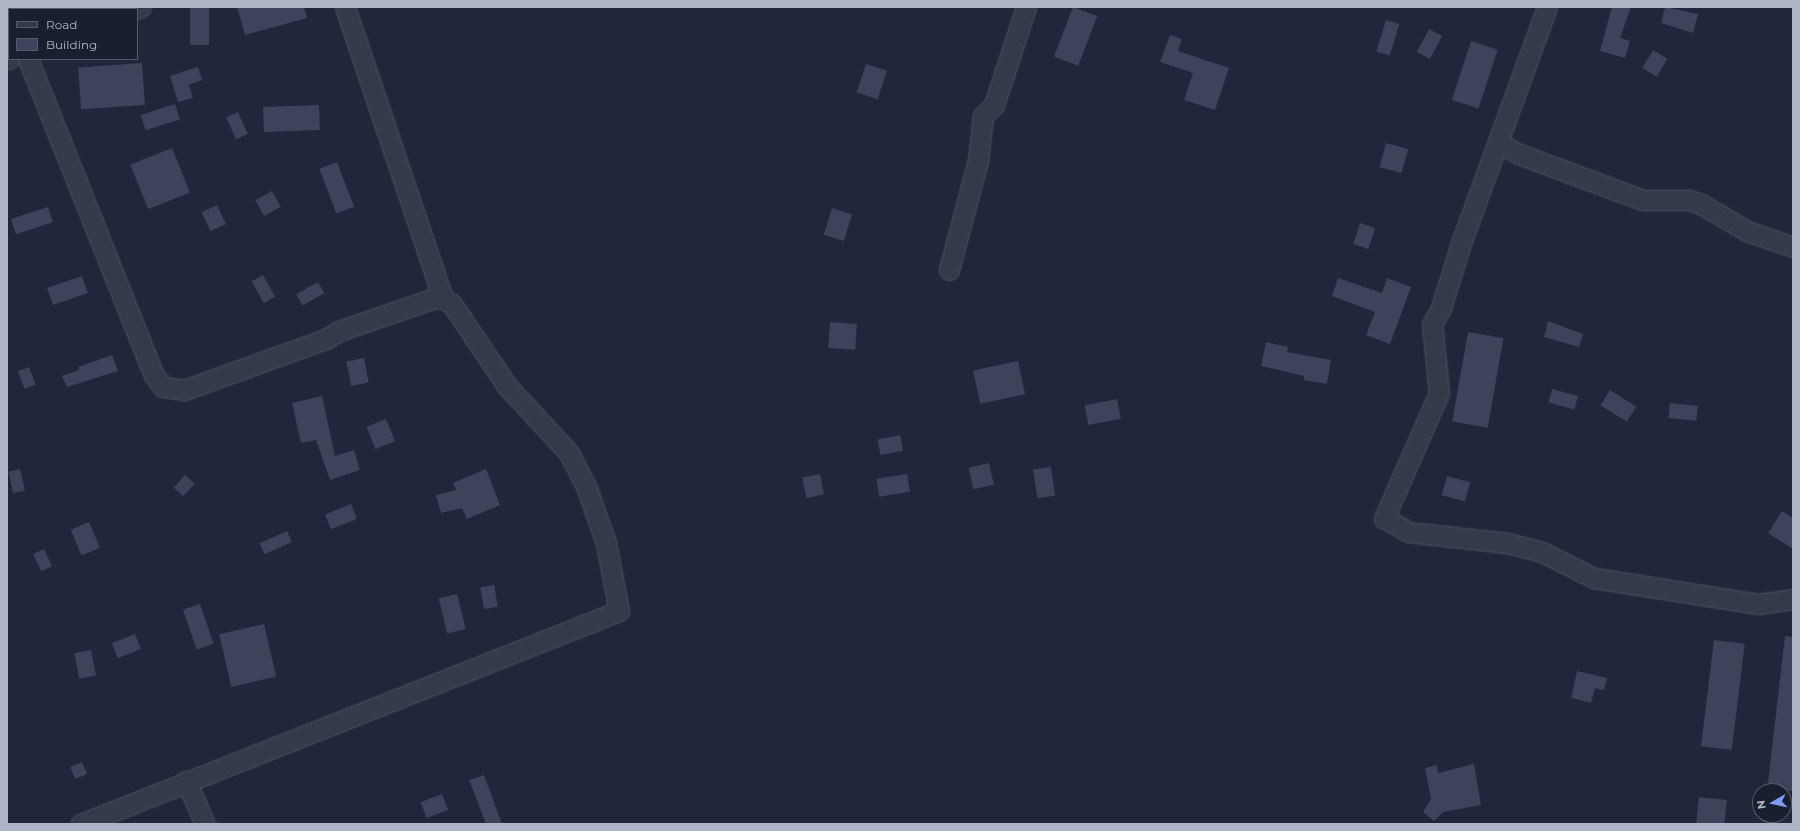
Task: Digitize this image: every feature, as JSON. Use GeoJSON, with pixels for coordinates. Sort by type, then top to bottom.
{"type":"FeatureCollection","features":[{"type":"Feature","properties":{"kind":"street"},"geometry":{"type":"LineString","coordinates":[[345,7],[443,299]]}},
{"type":"Feature","properties":{"kind":"street"},"geometry":{"type":"LineString","coordinates":[[949,270],[978,160],[983,116],[994,105],[1026,7]]}},
{"type":"Feature","properties":{"kind":"street"},"geometry":{"type":"LineString","coordinates":[[1547,7],[1462,240],[1441,308],[1432,324],[1439,393],[1384,518],[1408,532],[1507,543],[1542,552],[1594,578],[1758,604],[1793,598]]}},
{"type":"Feature","properties":{"kind":"street"},"geometry":{"type":"LineString","coordinates":[[28,60],[154,375],[163,387],[184,390],[326,339],[339,331],[435,298],[443,299],[452,304],[507,386],[569,454],[586,486],[606,543],[619,611],[186,781],[81,824]]}},
{"type":"Feature","properties":{"kind":"street"},"geometry":{"type":"LineString","coordinates":[[1498,142],[1519,154],[1643,200],[1689,200],[1701,204],[1747,230],[1793,247]]}},
{"type":"Feature","properties":{"kind":"street"},"geometry":{"type":"LineString","coordinates":[[186,781],[205,824]]}},
{"type":"Feature","properties":{"kind":"building"},"geometry":{"type":"Polygon","coordinates":[[[190,7],[209,7],[209,45],[190,45],[190,7]]]}},
{"type":"Feature","properties":{"kind":"building"},"geometry":{"type":"Polygon","coordinates":[[[237,7],[304,7],[307,18],[245,35],[237,7]]]}},
{"type":"Feature","properties":{"kind":"building"},"geometry":{"type":"Polygon","coordinates":[[[1073,7],[1097,16],[1078,66],[1054,56],[1073,7]]]}},
{"type":"Feature","properties":{"kind":"building"},"geometry":{"type":"Polygon","coordinates":[[[1612,7],[1631,7],[1620,38],[1630,41],[1625,58],[1600,51],[1612,7]]]}},
{"type":"Feature","properties":{"kind":"building"},"geometry":{"type":"Polygon","coordinates":[[[1665,7],[1698,14],[1693,33],[1661,23],[1665,7]]]}},
{"type":"Feature","properties":{"kind":"building"},"geometry":{"type":"Polygon","coordinates":[[[1386,20],[1399,24],[1390,56],[1376,52],[1386,20]]]}},
{"type":"Feature","properties":{"kind":"building"},"geometry":{"type":"Polygon","coordinates":[[[1429,29],[1442,36],[1430,59],[1417,52],[1429,29]]]}},
{"type":"Feature","properties":{"kind":"building"},"geometry":{"type":"Polygon","coordinates":[[[1170,35],[1182,39],[1178,51],[1229,68],[1215,110],[1184,100],[1193,73],[1160,62],[1170,35]]]}},
{"type":"Feature","properties":{"kind":"building"},"geometry":{"type":"Polygon","coordinates":[[[1471,41],[1498,50],[1478,109],[1452,100],[1471,41]]]}},
{"type":"Feature","properties":{"kind":"building"},"geometry":{"type":"Polygon","coordinates":[[[1653,50],[1668,59],[1657,77],[1642,68],[1653,50]]]}},
{"type":"Feature","properties":{"kind":"building"},"geometry":{"type":"Polygon","coordinates":[[[142,63],[145,105],[81,109],[78,67],[142,63]]]}},
{"type":"Feature","properties":{"kind":"building"},"geometry":{"type":"Polygon","coordinates":[[[866,64],[887,71],[878,99],[857,93],[866,64]]]}},
{"type":"Feature","properties":{"kind":"building"},"geometry":{"type":"Polygon","coordinates":[[[198,67],[202,80],[189,85],[193,98],[178,102],[170,76],[198,67]]]}},
{"type":"Feature","properties":{"kind":"building"},"geometry":{"type":"Polygon","coordinates":[[[175,104],[180,119],[146,130],[141,115],[175,104]]]}},
{"type":"Feature","properties":{"kind":"building"},"geometry":{"type":"Polygon","coordinates":[[[319,105],[320,130],[264,132],[263,107],[319,105]]]}},
{"type":"Feature","properties":{"kind":"building"},"geometry":{"type":"Polygon","coordinates":[[[238,112],[248,134],[236,139],[226,117],[238,112]]]}},
{"type":"Feature","properties":{"kind":"building"},"geometry":{"type":"Polygon","coordinates":[[[1386,143],[1408,149],[1402,173],[1380,167],[1386,143]]]}},
{"type":"Feature","properties":{"kind":"building"},"geometry":{"type":"Polygon","coordinates":[[[172,148],[190,193],[148,209],[130,165],[172,148]]]}},
{"type":"Feature","properties":{"kind":"building"},"geometry":{"type":"Polygon","coordinates":[[[337,162],[354,207],[336,214],[319,169],[337,162]]]}},
{"type":"Feature","properties":{"kind":"building"},"geometry":{"type":"Polygon","coordinates":[[[272,191],[281,207],[264,216],[255,200],[272,191]]]}},
{"type":"Feature","properties":{"kind":"building"},"geometry":{"type":"Polygon","coordinates":[[[217,205],[226,224],[210,231],[202,212],[217,205]]]}},
{"type":"Feature","properties":{"kind":"building"},"geometry":{"type":"Polygon","coordinates":[[[48,207],[53,222],[16,234],[11,219],[48,207]]]}},
{"type":"Feature","properties":{"kind":"building"},"geometry":{"type":"Polygon","coordinates":[[[832,208],[852,214],[844,241],[824,235],[832,208]]]}},
{"type":"Feature","properties":{"kind":"building"},"geometry":{"type":"Polygon","coordinates":[[[1360,223],[1375,228],[1368,249],[1353,244],[1360,223]]]}},
{"type":"Feature","properties":{"kind":"building"},"geometry":{"type":"Polygon","coordinates":[[[263,275],[275,297],[264,303],[252,281],[263,275]]]}},
{"type":"Feature","properties":{"kind":"building"},"geometry":{"type":"Polygon","coordinates":[[[82,276],[88,293],[53,305],[47,288],[82,276]]]}},
{"type":"Feature","properties":{"kind":"building"},"geometry":{"type":"Polygon","coordinates":[[[1338,278],[1382,293],[1387,278],[1411,287],[1390,344],[1366,335],[1375,312],[1332,296],[1338,278]]]}},
{"type":"Feature","properties":{"kind":"building"},"geometry":{"type":"Polygon","coordinates":[[[318,282],[324,293],[302,305],[296,294],[318,282]]]}},
{"type":"Feature","properties":{"kind":"building"},"geometry":{"type":"Polygon","coordinates":[[[1548,321],[1583,334],[1579,347],[1544,337],[1548,321]]]}},
{"type":"Feature","properties":{"kind":"building"},"geometry":{"type":"Polygon","coordinates":[[[830,322],[857,324],[855,350],[828,348],[830,322]]]}},
{"type":"Feature","properties":{"kind":"building"},"geometry":{"type":"Polygon","coordinates":[[[1468,332],[1503,338],[1488,428],[1452,422],[1468,332]]]}},
{"type":"Feature","properties":{"kind":"building"},"geometry":{"type":"Polygon","coordinates":[[[1266,342],[1288,347],[1287,352],[1331,360],[1327,384],[1304,380],[1304,376],[1261,366],[1266,342]]]}},
{"type":"Feature","properties":{"kind":"building"},"geometry":{"type":"Polygon","coordinates":[[[112,355],[118,371],[67,387],[62,376],[79,370],[78,367],[112,355]]]}},
{"type":"Feature","properties":{"kind":"building"},"geometry":{"type":"Polygon","coordinates":[[[364,358],[369,383],[351,386],[346,361],[364,358]]]}},
{"type":"Feature","properties":{"kind":"building"},"geometry":{"type":"Polygon","coordinates":[[[1018,361],[1025,394],[980,404],[973,371],[1018,361]]]}},
{"type":"Feature","properties":{"kind":"building"},"geometry":{"type":"Polygon","coordinates":[[[29,367],[36,385],[25,389],[18,371],[29,367]]]}},
{"type":"Feature","properties":{"kind":"building"},"geometry":{"type":"Polygon","coordinates":[[[1552,389],[1578,396],[1574,410],[1548,403],[1552,389]]]}},
{"type":"Feature","properties":{"kind":"building"},"geometry":{"type":"Polygon","coordinates":[[[1610,390],[1636,406],[1627,422],[1600,405],[1610,390]]]}},
{"type":"Feature","properties":{"kind":"building"},"geometry":{"type":"Polygon","coordinates":[[[322,396],[335,456],[354,450],[360,470],[330,480],[316,440],[301,443],[292,403],[322,396]]]}},
{"type":"Feature","properties":{"kind":"building"},"geometry":{"type":"Polygon","coordinates":[[[1117,399],[1121,419],[1088,425],[1085,405],[1117,399]]]}},
{"type":"Feature","properties":{"kind":"building"},"geometry":{"type":"Polygon","coordinates":[[[1670,403],[1698,406],[1696,421],[1668,418],[1670,403]]]}},
{"type":"Feature","properties":{"kind":"building"},"geometry":{"type":"Polygon","coordinates":[[[386,419],[395,441],[376,449],[367,427],[386,419]]]}},
{"type":"Feature","properties":{"kind":"building"},"geometry":{"type":"Polygon","coordinates":[[[900,435],[903,451],[880,455],[877,439],[900,435]]]}},
{"type":"Feature","properties":{"kind":"building"},"geometry":{"type":"Polygon","coordinates":[[[989,463],[994,484],[973,489],[969,468],[989,463]]]}},
{"type":"Feature","properties":{"kind":"building"},"geometry":{"type":"Polygon","coordinates":[[[1051,467],[1055,496],[1037,498],[1033,470],[1051,467]]]}},
{"type":"Feature","properties":{"kind":"building"},"geometry":{"type":"Polygon","coordinates":[[[20,469],[25,490],[13,493],[8,472],[20,469]]]}},
{"type":"Feature","properties":{"kind":"building"},"geometry":{"type":"Polygon","coordinates":[[[486,469],[500,505],[467,519],[462,508],[441,513],[436,495],[456,490],[453,483],[486,469]]]}},
{"type":"Feature","properties":{"kind":"building"},"geometry":{"type":"Polygon","coordinates":[[[820,474],[824,495],[806,498],[802,477],[820,474]]]}},
{"type":"Feature","properties":{"kind":"building"},"geometry":{"type":"Polygon","coordinates":[[[907,474],[910,492],[879,497],[876,479],[907,474]]]}},
{"type":"Feature","properties":{"kind":"building"},"geometry":{"type":"Polygon","coordinates":[[[185,475],[195,484],[183,496],[174,488],[185,475]]]}},
{"type":"Feature","properties":{"kind":"building"},"geometry":{"type":"Polygon","coordinates":[[[1447,476],[1470,482],[1465,502],[1442,495],[1447,476]]]}},
{"type":"Feature","properties":{"kind":"building"},"geometry":{"type":"Polygon","coordinates":[[[351,504],[357,519],[331,529],[325,514],[351,504]]]}},
{"type":"Feature","properties":{"kind":"building"},"geometry":{"type":"Polygon","coordinates":[[[1782,511],[1793,518],[1793,549],[1768,533],[1782,511]]]}},
{"type":"Feature","properties":{"kind":"building"},"geometry":{"type":"Polygon","coordinates":[[[89,522],[100,548],[82,556],[71,530],[89,522]]]}},
{"type":"Feature","properties":{"kind":"building"},"geometry":{"type":"Polygon","coordinates":[[[287,531],[292,542],[264,554],[260,543],[287,531]]]}},
{"type":"Feature","properties":{"kind":"building"},"geometry":{"type":"Polygon","coordinates":[[[44,549],[52,566],[41,571],[33,554],[44,549]]]}},
{"type":"Feature","properties":{"kind":"building"},"geometry":{"type":"Polygon","coordinates":[[[494,585],[498,607],[484,609],[480,587],[494,585]]]}},
{"type":"Feature","properties":{"kind":"building"},"geometry":{"type":"Polygon","coordinates":[[[457,594],[466,629],[447,634],[439,599],[457,594]]]}},
{"type":"Feature","properties":{"kind":"building"},"geometry":{"type":"Polygon","coordinates":[[[200,604],[214,644],[197,650],[183,610],[200,604]]]}},
{"type":"Feature","properties":{"kind":"building"},"geometry":{"type":"Polygon","coordinates":[[[264,624],[276,677],[231,687],[219,634],[264,624]]]}},
{"type":"Feature","properties":{"kind":"building"},"geometry":{"type":"Polygon","coordinates":[[[135,634],[141,649],[118,658],[112,643],[135,634]]]}},
{"type":"Feature","properties":{"kind":"building"},"geometry":{"type":"Polygon","coordinates":[[[1785,636],[1793,637],[1793,791],[1792,783],[1768,783],[1785,636]]]}},
{"type":"Feature","properties":{"kind":"building"},"geometry":{"type":"Polygon","coordinates":[[[1714,640],[1745,644],[1732,750],[1701,746],[1714,640]]]}},
{"type":"Feature","properties":{"kind":"building"},"geometry":{"type":"Polygon","coordinates":[[[91,650],[96,676],[79,679],[74,653],[91,650]]]}},
{"type":"Feature","properties":{"kind":"building"},"geometry":{"type":"Polygon","coordinates":[[[1577,671],[1607,678],[1604,690],[1595,688],[1591,703],[1571,698],[1577,671]]]}},
{"type":"Feature","properties":{"kind":"building"},"geometry":{"type":"Polygon","coordinates":[[[82,762],[87,774],[75,779],[70,767],[82,762]]]}},
{"type":"Feature","properties":{"kind":"building"},"geometry":{"type":"Polygon","coordinates":[[[1474,764],[1481,805],[1443,812],[1434,821],[1423,812],[1431,799],[1425,768],[1437,765],[1438,773],[1474,764]]]}},
{"type":"Feature","properties":{"kind":"building"},"geometry":{"type":"Polygon","coordinates":[[[484,775],[502,824],[486,824],[469,780],[484,775]]]}},
{"type":"Feature","properties":{"kind":"building"},"geometry":{"type":"Polygon","coordinates":[[[442,794],[448,810],[427,818],[421,802],[442,794]]]}},
{"type":"Feature","properties":{"kind":"building"},"geometry":{"type":"Polygon","coordinates":[[[1699,797],[1727,800],[1724,824],[1696,824],[1699,797]]]}}]}
